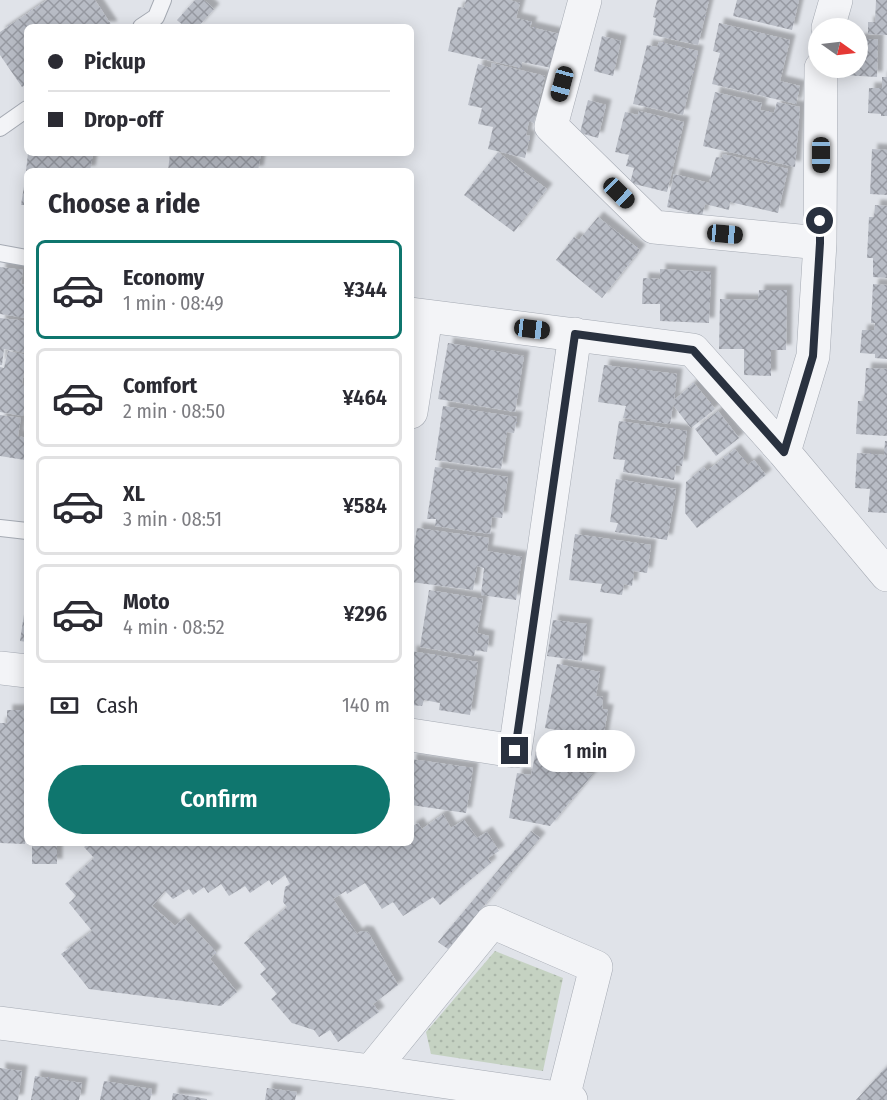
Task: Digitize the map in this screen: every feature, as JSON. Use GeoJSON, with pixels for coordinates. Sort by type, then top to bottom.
{"type":"FeatureCollection","features":[{"type":"Feature","properties":{"kind":"street"},"geometry":{"type":"LineString","coordinates":[[585,0],[551,126],[654,227],[820,243]]}},
{"type":"Feature","properties":{"kind":"street"},"geometry":{"type":"LineString","coordinates":[[831,18],[836,0]]}},
{"type":"Feature","properties":{"kind":"street"},"geometry":{"type":"LineString","coordinates":[[784,452],[813,356],[820,243],[821,78]]}},
{"type":"Feature","properties":{"kind":"street"},"geometry":{"type":"LineString","coordinates":[[414,376],[419,315],[693,350],[784,452],[887,574]]}},
{"type":"Feature","properties":{"kind":"street"},"geometry":{"type":"LineString","coordinates":[[414,735],[515,751],[575,334]]}},
{"type":"Feature","properties":{"kind":"street"},"geometry":{"type":"LineString","coordinates":[[0,668],[24,670]]}},
{"type":"Feature","properties":{"kind":"street"},"geometry":{"type":"LineString","coordinates":[[0,1023],[567,1099],[596,967],[492,922],[371,1071]]}},
{"type":"Feature","properties":{"kind":"lane"},"geometry":{"type":"LineString","coordinates":[[146,24],[156,17],[163,0]]}},
{"type":"Feature","properties":{"kind":"lane"},"geometry":{"type":"LineString","coordinates":[[0,128],[24,111]]}},
{"type":"Feature","properties":{"kind":"lane"},"geometry":{"type":"LineString","coordinates":[[0,253],[24,257]]}},
{"type":"Feature","properties":{"kind":"lane"},"geometry":{"type":"LineString","coordinates":[[0,528],[24,531]]}},
{"type":"Feature","properties":{"kind":"green space"},"geometry":{"type":"Polygon","coordinates":[[[495,951],[563,978],[543,1071],[431,1054],[426,1032],[495,951]]]}},
{"type":"Feature","properties":{"kind":"building"},"geometry":{"type":"Polygon","coordinates":[[[47,0],[95,0],[111,24],[24,24],[24,86],[22,87],[0,55],[0,32],[47,0]]]}},
{"type":"Feature","properties":{"kind":"building"},"geometry":{"type":"Polygon","coordinates":[[[195,0],[204,0],[214,9],[201,24],[182,24],[177,20],[195,0]]]}},
{"type":"Feature","properties":{"kind":"building"},"geometry":{"type":"Polygon","coordinates":[[[466,0],[509,0],[520,3],[516,18],[532,22],[530,27],[560,34],[552,68],[522,62],[522,68],[448,51],[458,7],[464,8],[466,0]]]}},
{"type":"Feature","properties":{"kind":"building"},"geometry":{"type":"Polygon","coordinates":[[[657,0],[709,0],[698,45],[653,35],[656,18],[653,17],[657,0]]]}},
{"type":"Feature","properties":{"kind":"building"},"geometry":{"type":"Polygon","coordinates":[[[737,0],[799,0],[792,30],[733,16],[737,0]]]}},
{"type":"Feature","properties":{"kind":"building"},"geometry":{"type":"Polygon","coordinates":[[[876,0],[887,0],[887,35],[868,34],[868,22],[875,22],[876,0]]]}},
{"type":"Feature","properties":{"kind":"building"},"geometry":{"type":"Polygon","coordinates":[[[719,23],[790,40],[780,81],[800,86],[796,104],[712,84],[720,53],[713,51],[719,23]]]}},
{"type":"Feature","properties":{"kind":"building"},"geometry":{"type":"Polygon","coordinates":[[[602,36],[621,41],[613,76],[594,71],[602,36]]]}},
{"type":"Feature","properties":{"kind":"building"},"geometry":{"type":"Polygon","coordinates":[[[868,39],[878,39],[877,77],[868,76],[868,39]]]}},
{"type":"Feature","properties":{"kind":"building"},"geometry":{"type":"Polygon","coordinates":[[[659,42],[698,51],[683,115],[633,104],[647,45],[657,47],[659,42]]]}},
{"type":"Feature","properties":{"kind":"building"},"geometry":{"type":"Polygon","coordinates":[[[492,63],[545,76],[534,123],[529,121],[526,135],[530,136],[525,158],[488,149],[493,127],[478,124],[482,108],[468,105],[478,64],[491,68],[492,63]]]}},
{"type":"Feature","properties":{"kind":"building"},"geometry":{"type":"Polygon","coordinates":[[[882,77],[887,77],[887,116],[868,113],[869,88],[882,88],[882,77]]]}},
{"type":"Feature","properties":{"kind":"building"},"geometry":{"type":"Polygon","coordinates":[[[715,92],[762,103],[760,110],[774,113],[777,102],[800,107],[795,167],[703,146],[715,92]]]}},
{"type":"Feature","properties":{"kind":"building"},"geometry":{"type":"Polygon","coordinates":[[[588,100],[606,105],[598,138],[580,133],[588,100]]]}},
{"type":"Feature","properties":{"kind":"building"},"geometry":{"type":"Polygon","coordinates":[[[639,111],[684,122],[667,192],[630,183],[634,168],[626,166],[629,155],[615,152],[625,112],[638,115],[639,111]]]}},
{"type":"Feature","properties":{"kind":"building"},"geometry":{"type":"Polygon","coordinates":[[[872,149],[887,150],[887,195],[870,194],[872,149]]]}},
{"type":"Feature","properties":{"kind":"building"},"geometry":{"type":"Polygon","coordinates":[[[498,152],[547,189],[514,232],[464,195],[498,152]]]}},
{"type":"Feature","properties":{"kind":"building"},"geometry":{"type":"Polygon","coordinates":[[[723,154],[788,169],[778,213],[730,202],[729,210],[705,204],[702,216],[667,207],[674,174],[709,183],[716,157],[722,158],[723,154]]]}},
{"type":"Feature","properties":{"kind":"building"},"geometry":{"type":"Polygon","coordinates":[[[28,156],[92,156],[90,168],[26,168],[28,156]]]}},
{"type":"Feature","properties":{"kind":"building"},"geometry":{"type":"Polygon","coordinates":[[[170,156],[260,156],[258,168],[168,168],[170,156]]]}},
{"type":"Feature","properties":{"kind":"building"},"geometry":{"type":"Polygon","coordinates":[[[24,186],[24,205],[21,205],[24,186]]]}},
{"type":"Feature","properties":{"kind":"building"},"geometry":{"type":"Polygon","coordinates":[[[875,205],[887,206],[887,278],[873,277],[873,258],[867,258],[869,217],[874,217],[875,205]]]}},
{"type":"Feature","properties":{"kind":"building"},"geometry":{"type":"Polygon","coordinates":[[[598,217],[640,250],[602,298],[556,260],[574,237],[579,240],[598,217]]]}},
{"type":"Feature","properties":{"kind":"building"},"geometry":{"type":"Polygon","coordinates":[[[0,267],[23,270],[21,284],[24,284],[24,318],[0,314],[0,267]]]}},
{"type":"Feature","properties":{"kind":"building"},"geometry":{"type":"Polygon","coordinates":[[[660,269],[711,272],[709,323],[660,321],[660,304],[642,304],[643,278],[660,279],[660,269]]]}},
{"type":"Feature","properties":{"kind":"building"},"geometry":{"type":"Polygon","coordinates":[[[873,284],[887,285],[887,359],[875,358],[875,354],[860,353],[862,330],[874,330],[875,323],[871,323],[873,284]]]}},
{"type":"Feature","properties":{"kind":"building"},"geometry":{"type":"Polygon","coordinates":[[[759,290],[787,290],[786,350],[771,350],[771,376],[744,375],[744,349],[719,349],[720,299],[758,300],[759,290]]]}},
{"type":"Feature","properties":{"kind":"building"},"geometry":{"type":"Polygon","coordinates":[[[0,318],[24,321],[24,352],[4,349],[2,365],[0,365],[0,318]]]}},
{"type":"Feature","properties":{"kind":"building"},"geometry":{"type":"Polygon","coordinates":[[[448,343],[524,356],[515,412],[438,399],[448,343]]]}},
{"type":"Feature","properties":{"kind":"building"},"geometry":{"type":"Polygon","coordinates":[[[8,351],[24,354],[23,416],[0,412],[0,367],[4,368],[8,351]]]}},
{"type":"Feature","properties":{"kind":"building"},"geometry":{"type":"Polygon","coordinates":[[[604,365],[677,374],[674,400],[694,383],[715,409],[691,428],[673,405],[670,424],[623,418],[626,406],[598,402],[604,365]]]}},
{"type":"Feature","properties":{"kind":"building"},"geometry":{"type":"Polygon","coordinates":[[[866,368],[887,369],[887,436],[856,434],[858,401],[864,401],[866,368]]]}},
{"type":"Feature","properties":{"kind":"building"},"geometry":{"type":"Polygon","coordinates":[[[443,406],[517,417],[514,433],[507,432],[501,469],[435,460],[443,406]]]}},
{"type":"Feature","properties":{"kind":"building"},"geometry":{"type":"Polygon","coordinates":[[[718,411],[739,438],[716,456],[695,429],[718,411]]]}},
{"type":"Feature","properties":{"kind":"building"},"geometry":{"type":"Polygon","coordinates":[[[0,415],[21,418],[18,436],[24,437],[24,460],[0,456],[0,415]]]}},
{"type":"Feature","properties":{"kind":"building"},"geometry":{"type":"Polygon","coordinates":[[[619,421],[687,431],[682,466],[676,465],[674,480],[623,472],[625,460],[613,459],[619,421]]]}},
{"type":"Feature","properties":{"kind":"building"},"geometry":{"type":"Polygon","coordinates":[[[885,441],[887,441],[887,513],[868,512],[870,489],[855,488],[857,453],[884,455],[885,441]]]}},
{"type":"Feature","properties":{"kind":"building"},"geometry":{"type":"Polygon","coordinates":[[[735,449],[748,465],[754,460],[766,475],[697,528],[685,513],[686,482],[704,467],[707,471],[735,449]]]}},
{"type":"Feature","properties":{"kind":"building"},"geometry":{"type":"Polygon","coordinates":[[[435,467],[508,477],[502,518],[492,517],[490,534],[435,526],[436,519],[427,519],[435,467]]]}},
{"type":"Feature","properties":{"kind":"building"},"geometry":{"type":"Polygon","coordinates":[[[616,479],[676,489],[667,540],[615,532],[618,523],[610,522],[616,479]]]}},
{"type":"Feature","properties":{"kind":"building"},"geometry":{"type":"Polygon","coordinates":[[[417,528],[489,538],[487,551],[522,557],[516,600],[481,595],[484,568],[477,566],[473,590],[414,582],[414,547],[417,528]]]}},
{"type":"Feature","properties":{"kind":"building"},"geometry":{"type":"Polygon","coordinates":[[[575,534],[651,545],[647,573],[634,571],[632,586],[624,584],[622,595],[600,592],[602,584],[569,580],[575,534]]]}},
{"type":"Feature","properties":{"kind":"building"},"geometry":{"type":"Polygon","coordinates":[[[429,590],[483,599],[477,633],[489,636],[487,652],[475,650],[474,656],[420,647],[429,590]]]}},
{"type":"Feature","properties":{"kind":"building"},"geometry":{"type":"Polygon","coordinates":[[[24,614],[24,642],[20,641],[24,614]]]}},
{"type":"Feature","properties":{"kind":"building"},"geometry":{"type":"Polygon","coordinates":[[[553,620],[587,624],[582,661],[547,656],[553,620]]]}},
{"type":"Feature","properties":{"kind":"building"},"geometry":{"type":"Polygon","coordinates":[[[414,651],[478,662],[470,715],[439,710],[440,703],[424,700],[422,706],[414,705],[414,651]]]}},
{"type":"Feature","properties":{"kind":"building"},"geometry":{"type":"Polygon","coordinates":[[[557,664],[600,672],[596,696],[603,697],[602,709],[608,710],[603,738],[545,728],[557,664]]]}},
{"type":"Feature","properties":{"kind":"building"},"geometry":{"type":"Polygon","coordinates":[[[7,710],[24,710],[24,844],[0,843],[0,723],[7,723],[7,710]]]}},
{"type":"Feature","properties":{"kind":"building"},"geometry":{"type":"Polygon","coordinates":[[[536,751],[584,760],[581,772],[593,774],[550,826],[509,818],[517,773],[531,775],[536,751]]]}},
{"type":"Feature","properties":{"kind":"building"},"geometry":{"type":"Polygon","coordinates":[[[414,759],[473,768],[466,813],[414,805],[414,759]]]}},
{"type":"Feature","properties":{"kind":"building"},"geometry":{"type":"Polygon","coordinates":[[[443,814],[451,828],[464,820],[477,838],[487,832],[499,851],[488,858],[491,863],[440,905],[433,897],[403,916],[393,902],[382,909],[365,883],[333,899],[357,934],[361,931],[368,932],[398,985],[373,1004],[379,1012],[338,1042],[330,1030],[319,1037],[314,1030],[292,1023],[271,999],[277,994],[260,974],[266,969],[244,943],[287,907],[283,902],[285,887],[290,884],[285,875],[272,885],[269,880],[250,893],[245,886],[229,896],[221,884],[208,893],[204,887],[193,895],[189,889],[173,899],[165,891],[152,906],[175,926],[184,918],[216,952],[210,959],[237,992],[221,1006],[89,989],[61,954],[92,931],[69,903],[76,896],[65,884],[94,858],[85,846],[414,846],[414,825],[418,823],[422,829],[443,814]]]}},
{"type":"Feature","properties":{"kind":"building"},"geometry":{"type":"Polygon","coordinates":[[[531,831],[540,838],[448,949],[438,942],[531,831]]]}},
{"type":"Feature","properties":{"kind":"building"},"geometry":{"type":"Polygon","coordinates":[[[32,846],[57,846],[57,864],[32,864],[32,846]]]}},
{"type":"Feature","properties":{"kind":"building"},"geometry":{"type":"Polygon","coordinates":[[[886,1067],[887,1100],[856,1100],[886,1067]]]}},
{"type":"Feature","properties":{"kind":"building"},"geometry":{"type":"Polygon","coordinates":[[[0,1068],[22,1071],[18,1100],[0,1100],[0,1068]]]}},
{"type":"Feature","properties":{"kind":"building"},"geometry":{"type":"Polygon","coordinates":[[[35,1076],[82,1083],[79,1100],[31,1100],[35,1076]]]}},
{"type":"Feature","properties":{"kind":"building"},"geometry":{"type":"Polygon","coordinates":[[[104,1081],[152,1089],[150,1100],[100,1100],[104,1081]]]}},
{"type":"Feature","properties":{"kind":"building"},"geometry":{"type":"Polygon","coordinates":[[[267,1088],[297,1092],[295,1100],[265,1100],[267,1088]]]}},
{"type":"Feature","properties":{"kind":"building"},"geometry":{"type":"Polygon","coordinates":[[[173,1093],[207,1099],[207,1100],[172,1100],[173,1093]]]}},
{"type":"Feature","properties":{"kind":"route"},"geometry":{"type":"LineString","coordinates":[[515,751],[575,334],[693,350],[784,452],[813,356],[820,221]]}}]}
